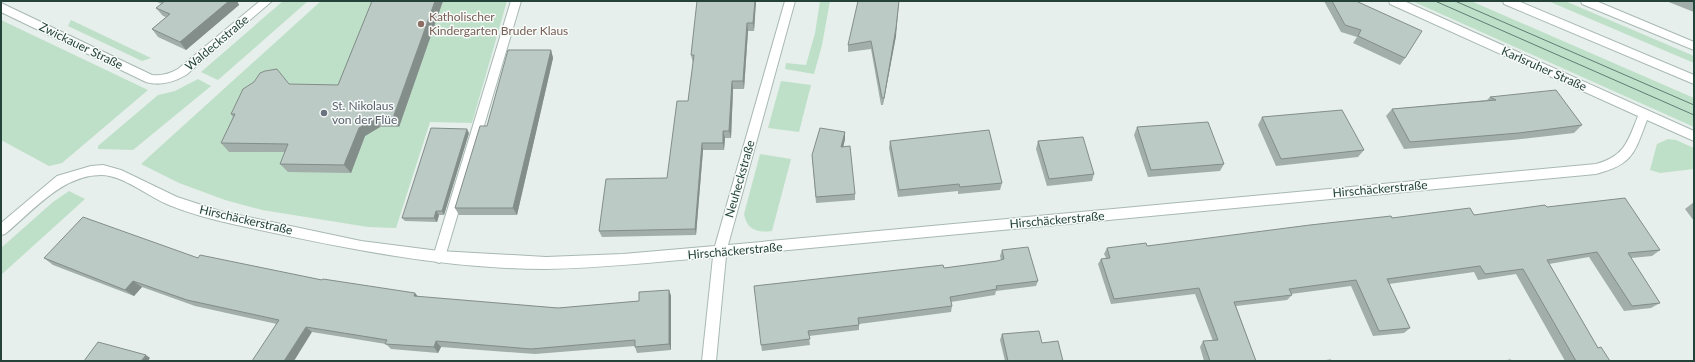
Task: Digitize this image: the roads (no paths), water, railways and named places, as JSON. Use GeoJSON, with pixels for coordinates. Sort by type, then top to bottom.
{"type":"FeatureCollection","features":[{"type":"Feature","properties":{"kind":"street","name":"Waldeckstraße"},"geometry":{"type":"LineString","coordinates":[[163,79],[177,76],[267,1]]}},
{"type":"Feature","properties":{"kind":"street"},"geometry":{"type":"LineString","coordinates":[[439,257],[516,1]]}},
{"type":"Feature","properties":{"kind":"street","name":"Neuheckstraße"},"geometry":{"type":"LineString","coordinates":[[709,361],[720,252],[790,1]]}},
{"type":"Feature","properties":{"kind":"street","name":"Karlsruher Straße"},"geometry":{"type":"LineString","coordinates":[[1394,1],[1694,136]]}},
{"type":"Feature","properties":{"kind":"street"},"geometry":{"type":"LineString","coordinates":[[1508,1],[1694,80]]}},
{"type":"Feature","properties":{"kind":"street"},"geometry":{"type":"LineString","coordinates":[[1586,1],[1694,46]]}},
{"type":"Feature","properties":{"kind":"street","name":"Zwickauer Straße"},"geometry":{"type":"LineString","coordinates":[[1,7],[150,79],[163,79]]}},
{"type":"Feature","properties":{"kind":"street","name":"Hirschäckerstraße"},"geometry":{"type":"LineString","coordinates":[[1,230],[61,180],[91,171],[103,170],[117,173],[173,201],[220,216],[362,246],[439,257],[546,263],[623,260],[1596,169],[1620,161],[1627,155],[1644,114]]}},
{"type":"Feature","properties":{"kind":"tram line"},"geometry":{"type":"LineString","coordinates":[[1435,1],[1694,115]]}},
{"type":"Feature","properties":{"kind":"tram line"},"geometry":{"type":"LineString","coordinates":[[1455,1],[1694,105]]}},
{"type":"Feature","properties":{"kind":"place","name":"Katholischer Kindergarten Bruder Klaus"},"geometry":{"type":"Point","coordinates":[421,24]}},
{"type":"Feature","properties":{"kind":"place","name":"St. Nikolaus von der Flüe"},"geometry":{"type":"Point","coordinates":[324,113]}}]}
